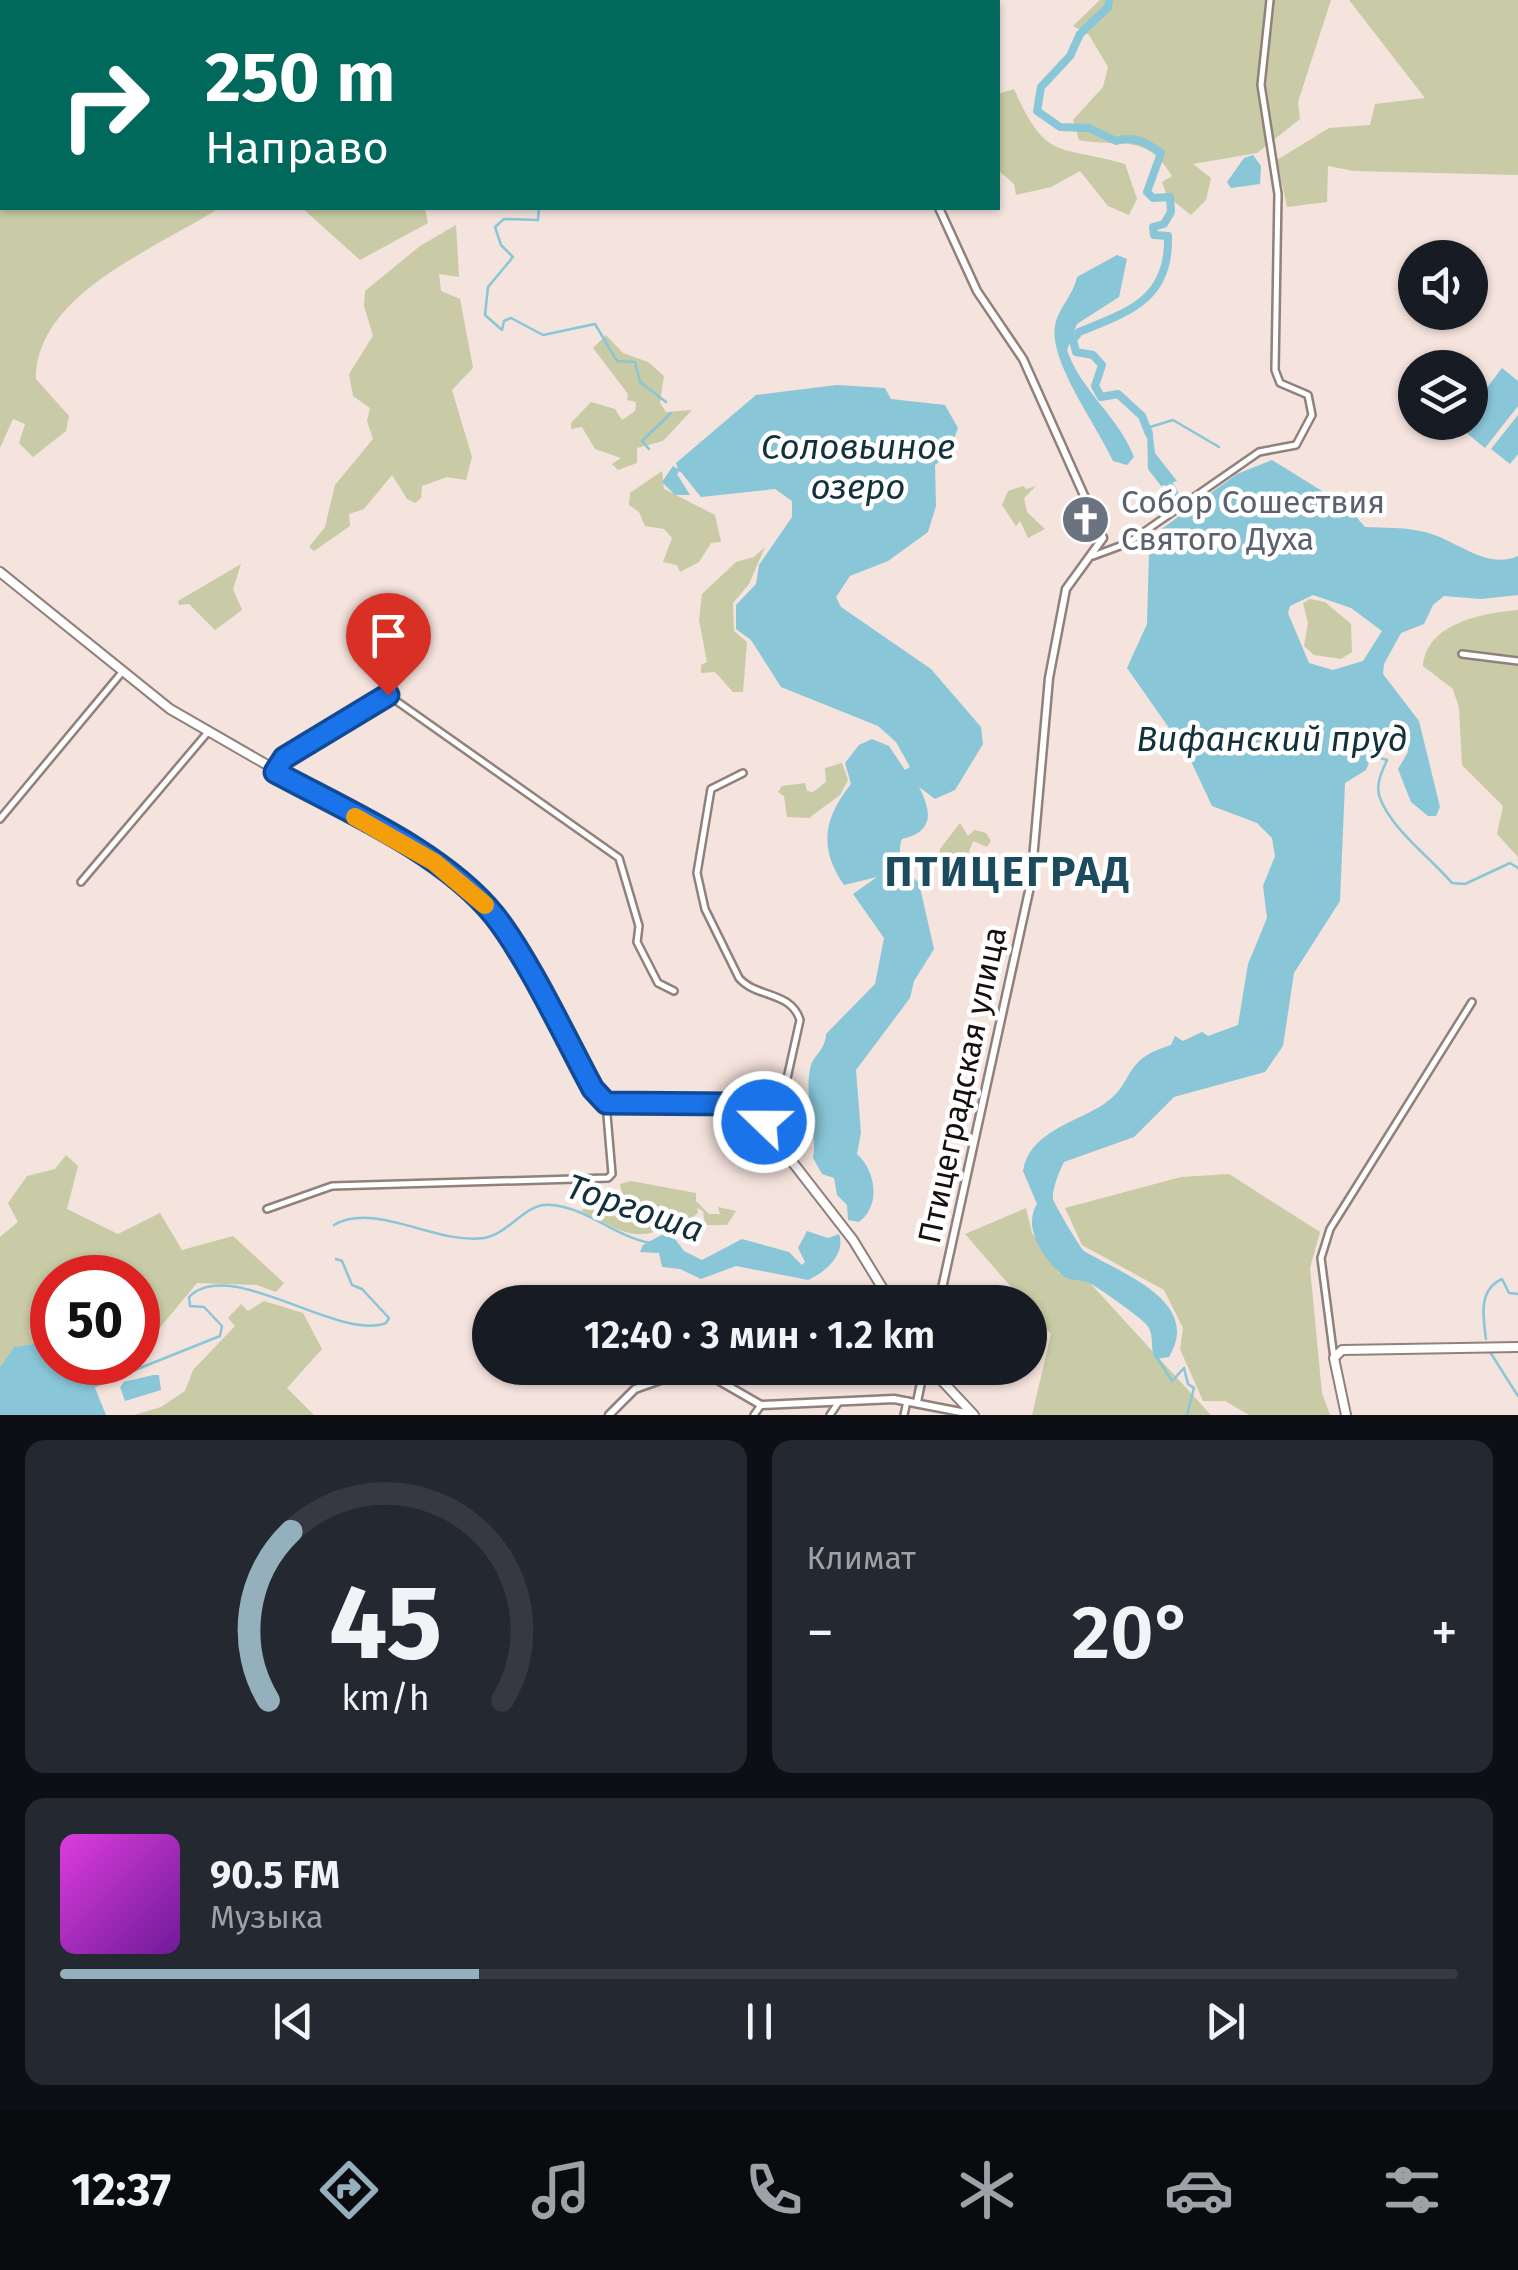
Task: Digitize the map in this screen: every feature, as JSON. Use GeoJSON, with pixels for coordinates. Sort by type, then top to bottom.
{"type":"FeatureCollection","features":[{"type":"Feature","properties":{"kind":"main road"},"geometry":{"type":"LineString","coordinates":[[0,572],[123,671],[208,732],[434,862],[471,890],[502,926],[593,1089],[606,1103],[734,1104],[752,1110],[833,1212],[881,1285]]}},
{"type":"Feature","properties":{"kind":"main road"},"geometry":{"type":"LineString","coordinates":[[1346,1415],[1334,1358],[1353,1347],[1518,1346]]}},
{"type":"Feature","properties":{"kind":"main road"},"geometry":{"type":"LineString","coordinates":[[943,1385],[972,1415]]}},
{"type":"Feature","properties":{"kind":"street"},"geometry":{"type":"LineString","coordinates":[[1093,556],[1128,543],[1259,452],[1296,445],[1312,415],[1308,396],[1280,383],[1275,370],[1278,194],[1261,85],[1270,0]]}},
{"type":"Feature","properties":{"kind":"street","name":"Птицеградская улица"},"geometry":{"type":"LineString","coordinates":[[940,210],[971,280],[1024,358],[1103,533],[1093,556],[1066,589],[1049,678],[1031,882],[943,1285]]}},
{"type":"Feature","properties":{"kind":"street"},"geometry":{"type":"LineString","coordinates":[[1462,654],[1518,661]]}},
{"type":"Feature","properties":{"kind":"street"},"geometry":{"type":"LineString","coordinates":[[0,819],[123,671]]}},
{"type":"Feature","properties":{"kind":"street"},"geometry":{"type":"LineString","coordinates":[[275,772],[284,758],[388,695],[619,858],[639,926],[637,942],[642,956],[651,964],[658,983],[674,991]]}},
{"type":"Feature","properties":{"kind":"street"},"geometry":{"type":"LineString","coordinates":[[81,882],[208,732]]}},
{"type":"Feature","properties":{"kind":"street"},"geometry":{"type":"LineString","coordinates":[[743,773],[712,788],[697,873],[704,908],[739,978],[747,987],[787,1001],[800,1020],[786,1083],[764,1122]]}},
{"type":"Feature","properties":{"kind":"street"},"geometry":{"type":"LineString","coordinates":[[1334,1358],[1321,1258],[1330,1229],[1472,1002]]}},
{"type":"Feature","properties":{"kind":"street"},"geometry":{"type":"LineString","coordinates":[[267,1210],[332,1186],[458,1186],[608,1178],[612,1174],[606,1103]]}},
{"type":"Feature","properties":{"kind":"street"},"geometry":{"type":"LineString","coordinates":[[609,1415],[635,1388],[644,1385]]}},
{"type":"Feature","properties":{"kind":"street"},"geometry":{"type":"LineString","coordinates":[[725,1385],[761,1406],[907,1401],[972,1415]]}},
{"type":"Feature","properties":{"kind":"street"},"geometry":{"type":"LineString","coordinates":[[917,1402],[922,1385]]}},
{"type":"Feature","properties":{"kind":"street"},"geometry":{"type":"LineString","coordinates":[[904,1415],[907,1401]]}},
{"type":"Feature","properties":{"kind":"street"},"geometry":{"type":"LineString","coordinates":[[830,1415],[838,1403]]}},
{"type":"Feature","properties":{"kind":"street"},"geometry":{"type":"LineString","coordinates":[[754,1415],[761,1406]]}},
{"type":"Feature","properties":{"kind":"green space"},"geometry":{"type":"Polygon","coordinates":[[[1100,0],[1331,0],[1298,102],[1300,119],[1257,153],[1193,164],[1211,178],[1206,200],[1191,215],[1167,196],[1162,182],[1172,176],[1152,153],[1132,144],[1079,140],[1073,120],[1103,87],[1108,67],[1089,35],[1073,26],[1100,0]]]}},
{"type":"Feature","properties":{"kind":"green space"},"geometry":{"type":"Polygon","coordinates":[[[1349,0],[1518,0],[1518,175],[1354,171],[1328,166],[1327,202],[1287,207],[1277,160],[1329,128],[1370,125],[1375,104],[1425,98],[1349,0]]]}},
{"type":"Feature","properties":{"kind":"green space"},"geometry":{"type":"Polygon","coordinates":[[[1014,89],[1036,129],[1057,147],[1125,164],[1137,199],[1129,215],[1108,206],[1080,171],[1051,187],[1016,195],[1014,184],[1000,172],[1000,93],[1014,89]]]}},
{"type":"Feature","properties":{"kind":"green space"},"geometry":{"type":"Polygon","coordinates":[[[0,210],[216,210],[105,276],[56,322],[41,349],[36,379],[69,416],[66,431],[33,457],[19,443],[25,424],[13,419],[0,448],[0,210]]]}},
{"type":"Feature","properties":{"kind":"green space"},"geometry":{"type":"Polygon","coordinates":[[[304,210],[425,210],[428,223],[360,260],[304,210]]]}},
{"type":"Feature","properties":{"kind":"green space"},"geometry":{"type":"Polygon","coordinates":[[[456,225],[459,277],[439,274],[441,291],[460,299],[473,368],[452,390],[472,457],[466,480],[447,477],[422,486],[421,498],[415,503],[407,499],[392,475],[364,509],[349,514],[350,526],[314,551],[309,547],[325,527],[335,485],[373,439],[367,421],[370,408],[353,396],[349,374],[373,336],[364,306],[365,291],[420,246],[456,225]]]}},
{"type":"Feature","properties":{"kind":"green space"},"geometry":{"type":"Polygon","coordinates":[[[606,335],[623,353],[648,362],[664,376],[660,403],[666,412],[692,410],[663,441],[637,448],[637,463],[618,470],[612,464],[621,458],[595,449],[582,427],[571,429],[571,423],[591,402],[615,409],[622,420],[635,411],[636,402],[627,400],[628,394],[593,348],[606,335]]]}},
{"type":"Feature","properties":{"kind":"green space"},"geometry":{"type":"Polygon","coordinates":[[[662,471],[664,489],[715,515],[721,542],[711,543],[699,562],[680,572],[677,565],[663,562],[672,538],[664,529],[645,526],[639,512],[629,505],[630,493],[662,471]]]}},
{"type":"Feature","properties":{"kind":"green space"},"geometry":{"type":"Polygon","coordinates":[[[1036,486],[1024,498],[1027,512],[1045,529],[1028,538],[1020,521],[1016,526],[1002,505],[1008,491],[1036,486]]]}},
{"type":"Feature","properties":{"kind":"green space"},"geometry":{"type":"Polygon","coordinates":[[[765,547],[749,584],[733,603],[734,631],[747,642],[743,692],[733,692],[715,672],[701,673],[701,665],[707,662],[699,620],[702,594],[736,562],[754,557],[765,547]]]}},
{"type":"Feature","properties":{"kind":"green space"},"geometry":{"type":"Polygon","coordinates":[[[241,564],[233,589],[242,610],[215,630],[189,604],[179,605],[178,601],[241,564]]]}},
{"type":"Feature","properties":{"kind":"green space"},"geometry":{"type":"Polygon","coordinates":[[[1310,599],[1325,602],[1351,624],[1352,652],[1341,659],[1314,655],[1304,646],[1308,623],[1303,603],[1310,599]]]}},
{"type":"Feature","properties":{"kind":"green space"},"geometry":{"type":"Polygon","coordinates":[[[1518,610],[1518,857],[1497,834],[1503,806],[1462,765],[1459,708],[1453,689],[1423,666],[1427,651],[1446,630],[1474,617],[1518,610]]]}},
{"type":"Feature","properties":{"kind":"green space"},"geometry":{"type":"Polygon","coordinates":[[[842,763],[848,780],[840,795],[809,818],[787,817],[784,796],[778,792],[782,786],[805,783],[807,791],[813,792],[826,782],[825,768],[842,763]]]}},
{"type":"Feature","properties":{"kind":"green space"},"geometry":{"type":"Polygon","coordinates":[[[960,823],[968,836],[974,830],[986,833],[991,841],[987,847],[973,841],[967,857],[954,860],[940,876],[940,849],[960,823]]]}},
{"type":"Feature","properties":{"kind":"green space"},"geometry":{"type":"Polygon","coordinates":[[[66,1155],[78,1166],[67,1209],[118,1234],[160,1213],[182,1250],[233,1236],[284,1283],[276,1292],[257,1285],[197,1283],[160,1328],[160,1255],[30,1255],[30,1344],[14,1347],[0,1367],[0,1237],[18,1222],[8,1203],[27,1176],[55,1169],[66,1155]]]}},
{"type":"Feature","properties":{"kind":"green space"},"geometry":{"type":"Polygon","coordinates":[[[1229,1174],[1320,1232],[1310,1268],[1322,1393],[1330,1415],[1249,1415],[1225,1401],[1203,1401],[1180,1349],[1183,1328],[1164,1290],[1082,1245],[1065,1208],[1181,1177],[1229,1174]]]}},
{"type":"Feature","properties":{"kind":"green space"},"geometry":{"type":"Polygon","coordinates":[[[631,1181],[696,1193],[696,1201],[709,1214],[720,1214],[718,1207],[736,1211],[727,1225],[705,1225],[703,1211],[697,1208],[698,1213],[687,1222],[678,1219],[652,1233],[640,1234],[619,1230],[581,1211],[590,1204],[623,1200],[620,1184],[631,1181]]]}},
{"type":"Feature","properties":{"kind":"green space"},"geometry":{"type":"Polygon","coordinates":[[[1026,1208],[1032,1233],[1059,1273],[1089,1282],[1211,1415],[1032,1415],[1039,1385],[1047,1385],[1051,1334],[1047,1329],[1047,1285],[1009,1285],[965,1234],[1026,1208]]]}},
{"type":"Feature","properties":{"kind":"green space"},"geometry":{"type":"Polygon","coordinates":[[[264,1301],[303,1313],[322,1349],[287,1388],[314,1415],[134,1415],[161,1407],[185,1391],[193,1370],[235,1326],[228,1318],[241,1304],[248,1311],[264,1301]]]}},
{"type":"Feature","properties":{"kind":"water"},"geometry":{"type":"Polygon","coordinates":[[[1253,155],[1261,166],[1260,184],[1231,188],[1227,182],[1244,158],[1253,155]]]}},
{"type":"Feature","properties":{"kind":"water"},"geometry":{"type":"Polygon","coordinates":[[[1117,255],[1127,259],[1119,297],[1077,324],[1067,350],[1081,378],[1127,443],[1134,457],[1127,465],[1113,461],[1067,376],[1055,341],[1057,320],[1077,277],[1117,255]]]}},
{"type":"Feature","properties":{"kind":"water"},"geometry":{"type":"Polygon","coordinates":[[[1502,368],[1518,381],[1518,406],[1485,448],[1475,440],[1488,440],[1488,386],[1502,368]]]}},
{"type":"Feature","properties":{"kind":"water","name":"Соловьиное озеро"},"geometry":{"type":"Polygon","coordinates":[[[837,385],[885,388],[891,399],[945,405],[958,428],[948,455],[935,465],[936,506],[928,532],[888,561],[850,576],[836,597],[841,607],[931,669],[981,727],[983,744],[955,790],[935,799],[919,787],[927,820],[920,831],[902,839],[900,845],[903,863],[919,883],[934,949],[914,981],[910,998],[856,1070],[861,1133],[857,1154],[868,1170],[873,1188],[871,1207],[859,1222],[848,1220],[847,1205],[837,1195],[834,1178],[822,1174],[813,1158],[809,1081],[811,1064],[826,1034],[875,984],[884,938],[853,894],[877,877],[844,885],[830,858],[828,833],[835,809],[851,784],[845,763],[859,745],[872,739],[889,746],[905,770],[910,767],[896,742],[878,726],[781,687],[751,640],[736,629],[736,605],[756,584],[759,565],[792,517],[792,501],[775,489],[701,497],[680,471],[677,474],[690,495],[675,495],[662,482],[673,466],[678,469],[676,463],[756,395],[837,385]]]}},
{"type":"Feature","properties":{"kind":"water"},"geometry":{"type":"Polygon","coordinates":[[[1518,415],[1518,454],[1510,464],[1491,449],[1518,415]]]}},
{"type":"Feature","properties":{"kind":"water"},"geometry":{"type":"Polygon","coordinates":[[[1147,428],[1152,429],[1155,453],[1177,481],[1161,486],[1148,469],[1147,428]]]}},
{"type":"Feature","properties":{"kind":"water","name":"Вифанский пруд"},"geometry":{"type":"Polygon","coordinates":[[[1272,460],[1322,491],[1329,507],[1352,512],[1365,527],[1432,534],[1493,559],[1518,556],[1518,595],[1481,599],[1444,596],[1433,605],[1424,624],[1401,633],[1384,664],[1383,674],[1419,721],[1440,807],[1436,816],[1428,816],[1411,802],[1398,769],[1408,752],[1407,739],[1390,727],[1387,740],[1379,738],[1366,770],[1345,783],[1340,901],[1294,973],[1283,1046],[1265,1072],[1174,1097],[1134,1137],[1062,1166],[1053,1199],[1084,1251],[1153,1291],[1175,1320],[1177,1337],[1169,1357],[1155,1359],[1145,1323],[1092,1284],[1062,1275],[1046,1257],[1033,1231],[1037,1204],[1023,1171],[1034,1147],[1044,1138],[1104,1104],[1136,1065],[1171,1045],[1175,1036],[1183,1041],[1202,1032],[1208,1036],[1238,1025],[1248,964],[1267,918],[1263,886],[1275,856],[1272,838],[1257,823],[1212,806],[1188,755],[1127,668],[1147,624],[1149,553],[1156,533],[1237,474],[1272,460]],[[1313,595],[1290,606],[1288,613],[1309,663],[1333,670],[1363,661],[1382,631],[1351,608],[1313,595]]]}},
{"type":"Feature","properties":{"kind":"water"},"geometry":{"type":"Polygon","coordinates":[[[669,1231],[684,1251],[702,1260],[742,1239],[789,1252],[802,1265],[805,1262],[798,1248],[807,1231],[828,1238],[839,1234],[840,1248],[833,1262],[808,1280],[736,1266],[701,1279],[680,1269],[662,1267],[659,1253],[640,1252],[643,1245],[669,1231]]]}},
{"type":"Feature","properties":{"kind":"water"},"geometry":{"type":"Polygon","coordinates":[[[30,1344],[30,1385],[94,1385],[106,1415],[0,1415],[0,1367],[14,1347],[30,1344]]]}},
{"type":"Feature","properties":{"kind":"water"},"geometry":{"type":"Polygon","coordinates":[[[160,1382],[161,1390],[125,1401],[120,1387],[160,1382]]]}},
{"type":"Feature","properties":{"kind":"waterway"},"geometry":{"type":"LineString","coordinates":[[1109,0],[1108,7],[1080,34],[1070,56],[1041,87],[1037,111],[1060,127],[1089,128],[1116,141],[1145,143],[1161,153],[1147,192],[1153,198],[1170,197],[1171,212],[1164,224],[1153,227],[1154,235],[1168,236],[1162,275],[1143,300],[1114,318],[1079,332],[1073,340],[1076,352],[1093,355],[1102,365],[1095,386],[1101,397],[1118,394],[1142,416],[1149,434]]}},
{"type":"Feature","properties":{"kind":"waterway","name":"Торгоша"},"geometry":{"type":"LineString","coordinates":[[539,210],[538,220],[504,219],[495,227],[501,245],[513,257],[488,287],[485,315],[502,330],[504,321],[511,318],[543,335],[595,324],[617,361],[635,362],[640,382],[666,402]]}},
{"type":"Feature","properties":{"kind":"waterway","name":"Торгоша"},"geometry":{"type":"LineString","coordinates":[[649,449],[642,441],[671,413]]}},
{"type":"Feature","properties":{"kind":"waterway"},"geometry":{"type":"LineString","coordinates":[[1147,428],[1173,420],[1219,447]]}},
{"type":"Feature","properties":{"kind":"waterway"},"geometry":{"type":"LineString","coordinates":[[1166,479],[1186,514]]}},
{"type":"Feature","properties":{"kind":"waterway"},"geometry":{"type":"LineString","coordinates":[[1370,755],[1387,760],[1378,788],[1386,810],[1452,883],[1465,884],[1510,863],[1518,868]]}},
{"type":"Feature","properties":{"kind":"waterway","name":"Торгоша"},"geometry":{"type":"LineString","coordinates":[[334,1225],[368,1218],[446,1236],[484,1238],[533,1208],[551,1205],[577,1211],[651,1243]]}},
{"type":"Feature","properties":{"kind":"waterway","name":"Торгоша"},"geometry":{"type":"LineString","coordinates":[[95,1386],[220,1336],[222,1326],[204,1307],[190,1306],[189,1297],[207,1287],[230,1286],[257,1292],[341,1321],[366,1326],[386,1323],[389,1318],[362,1289],[352,1285],[342,1261],[336,1259]]}},
{"type":"Feature","properties":{"kind":"waterway"},"geometry":{"type":"LineString","coordinates":[[1486,1339],[1484,1304],[1489,1290],[1502,1279],[1509,1293],[1518,1294]]}},
{"type":"Feature","properties":{"kind":"waterway"},"geometry":{"type":"LineString","coordinates":[[1490,1352],[1518,1396]]}},
{"type":"Feature","properties":{"kind":"waterway"},"geometry":{"type":"LineString","coordinates":[[1156,1356],[1172,1381],[1184,1368],[1188,1384],[1194,1388],[1187,1415]]}},
{"type":"Feature","properties":{"kind":"slow traffic"},"geometry":{"type":"LineString","coordinates":[[355,817],[434,862],[485,905]]}},
{"type":"Feature","properties":{"kind":"place","name":"Собор Сошествия Святого Духа"},"geometry":{"type":"Point","coordinates":[1086,520]}},
{"type":"Feature","properties":{"kind":"district","name":"ПТИЦЕГРАД"},"geometry":{"type":"Point","coordinates":[1008,872]}},
{"type":"Feature","properties":{"kind":"route"},"geometry":{"type":"LineString","coordinates":[[388,695],[284,758],[275,772],[403,843],[471,890],[502,926],[593,1089],[606,1103],[734,1104],[752,1110],[764,1122]]}}]}
